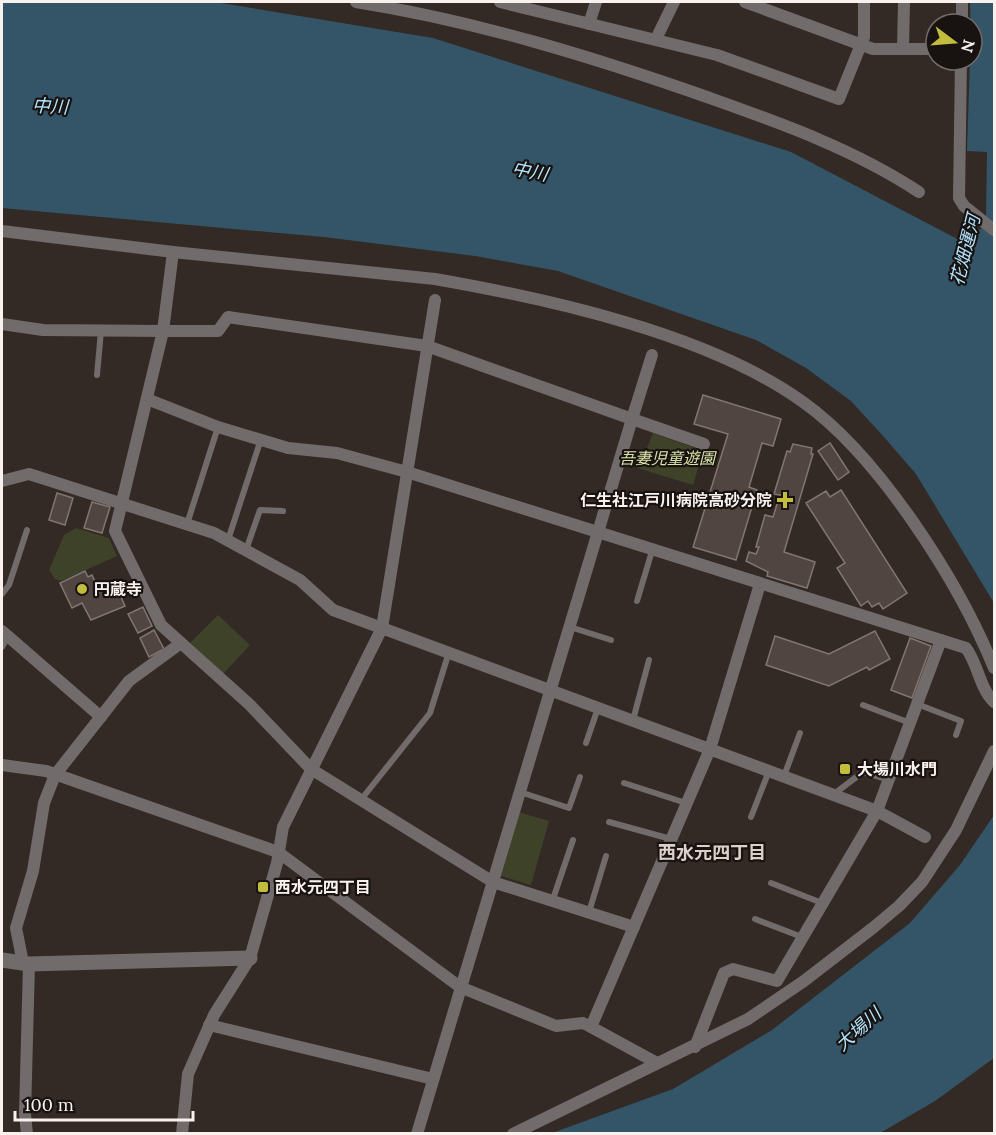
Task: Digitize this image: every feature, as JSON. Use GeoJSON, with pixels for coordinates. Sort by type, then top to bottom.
{"type":"FeatureCollection","features":[{"type":"Feature","properties":{"kind":"street"},"geometry":{"type":"LineString","coordinates":[[356,2],[469,25],[637,73],[813,136],[897,178],[919,192]]}},
{"type":"Feature","properties":{"kind":"street"},"geometry":{"type":"LineString","coordinates":[[500,2],[537,6],[589,24],[717,55],[839,99],[862,45],[864,2]]}},
{"type":"Feature","properties":{"kind":"street"},"geometry":{"type":"LineString","coordinates":[[589,24],[596,2]]}},
{"type":"Feature","properties":{"kind":"street"},"geometry":{"type":"LineString","coordinates":[[656,39],[674,2]]}},
{"type":"Feature","properties":{"kind":"street"},"geometry":{"type":"LineString","coordinates":[[745,2],[776,7],[873,49],[924,49]]}},
{"type":"Feature","properties":{"kind":"street"},"geometry":{"type":"LineString","coordinates":[[903,49],[904,2]]}},
{"type":"Feature","properties":{"kind":"street"},"geometry":{"type":"LineString","coordinates":[[961,72],[959,198],[994,230]]}},
{"type":"Feature","properties":{"kind":"street"},"geometry":{"type":"LineString","coordinates":[[2,231],[173,252],[435,279],[488,288],[558,304],[659,334],[701,350],[759,376],[803,402],[835,427],[861,454],[948,579],[972,621],[994,668]]}},
{"type":"Feature","properties":{"kind":"street"},"geometry":{"type":"LineString","coordinates":[[173,252],[163,331],[115,531],[161,625],[249,704],[311,769],[360,801],[493,882],[634,927]]}},
{"type":"Feature","properties":{"kind":"street"},"geometry":{"type":"LineString","coordinates":[[182,1134],[188,1074],[209,1025],[250,958],[283,827],[382,628],[435,300]]}},
{"type":"Feature","properties":{"kind":"street"},"geometry":{"type":"LineString","coordinates":[[2,324],[43,330],[218,331],[228,316],[427,346],[704,444]]}},
{"type":"Feature","properties":{"kind":"street"},"geometry":{"type":"LineString","coordinates":[[417,1134],[652,355]]}},
{"type":"Feature","properties":{"kind":"street"},"geometry":{"type":"LineString","coordinates":[[147,399],[218,427],[288,448],[337,453],[407,472],[966,648],[982,678],[987,695],[994,702]]}},
{"type":"Feature","properties":{"kind":"street"},"geometry":{"type":"LineString","coordinates":[[2,481],[29,474],[187,524],[228,540],[300,580],[333,610],[450,651],[877,810],[925,837]]}},
{"type":"Feature","properties":{"kind":"street"},"geometry":{"type":"LineString","coordinates":[[591,1027],[710,749],[760,584]]}},
{"type":"Feature","properties":{"kind":"street"},"geometry":{"type":"LineString","coordinates":[[4,638],[101,717]]}},
{"type":"Feature","properties":{"kind":"street"},"geometry":{"type":"LineString","coordinates":[[695,1047],[724,973],[733,969],[777,981],[877,810],[941,640]]}},
{"type":"Feature","properties":{"kind":"street"},"geometry":{"type":"LineString","coordinates":[[27,1134],[25,1114],[26,964],[16,928],[33,871],[44,803],[55,775],[129,681],[181,643]]}},
{"type":"Feature","properties":{"kind":"street"},"geometry":{"type":"LineString","coordinates":[[513,1134],[657,1063],[695,1047],[765,1009],[899,906],[922,882],[956,830],[994,751]]}},
{"type":"Feature","properties":{"kind":"street"},"geometry":{"type":"LineString","coordinates":[[2,765],[55,775],[278,852],[460,987],[556,1026],[583,1023],[657,1063]]}},
{"type":"Feature","properties":{"kind":"street"},"geometry":{"type":"LineString","coordinates":[[2,960],[26,964],[250,958]]}},
{"type":"Feature","properties":{"kind":"street"},"geometry":{"type":"LineString","coordinates":[[209,1025],[433,1079]]}},
{"type":"Feature","properties":{"kind":"lane"},"geometry":{"type":"LineString","coordinates":[[97,375],[101,331]]}},
{"type":"Feature","properties":{"kind":"lane"},"geometry":{"type":"LineString","coordinates":[[187,524],[218,427]]}},
{"type":"Feature","properties":{"kind":"lane"},"geometry":{"type":"LineString","coordinates":[[228,540],[261,439]]}},
{"type":"Feature","properties":{"kind":"lane"},"geometry":{"type":"LineString","coordinates":[[246,550],[260,510],[283,511]]}},
{"type":"Feature","properties":{"kind":"lane"},"geometry":{"type":"LineString","coordinates":[[2,594],[9,585],[27,530]]}},
{"type":"Feature","properties":{"kind":"lane"},"geometry":{"type":"LineString","coordinates":[[637,601],[652,551]]}},
{"type":"Feature","properties":{"kind":"lane"},"geometry":{"type":"LineString","coordinates":[[570,627],[611,640]]}},
{"type":"Feature","properties":{"kind":"lane"},"geometry":{"type":"LineString","coordinates":[[360,801],[430,713],[450,651]]}},
{"type":"Feature","properties":{"kind":"lane"},"geometry":{"type":"LineString","coordinates":[[633,720],[649,660]]}},
{"type":"Feature","properties":{"kind":"lane"},"geometry":{"type":"LineString","coordinates":[[917,704],[961,720],[956,735]]}},
{"type":"Feature","properties":{"kind":"lane"},"geometry":{"type":"LineString","coordinates":[[863,705],[910,723]]}},
{"type":"Feature","properties":{"kind":"lane"},"geometry":{"type":"LineString","coordinates":[[586,743],[598,707]]}},
{"type":"Feature","properties":{"kind":"lane"},"geometry":{"type":"LineString","coordinates":[[784,776],[800,733]]}},
{"type":"Feature","properties":{"kind":"lane"},"geometry":{"type":"LineString","coordinates":[[751,817],[769,770]]}},
{"type":"Feature","properties":{"kind":"lane"},"geometry":{"type":"LineString","coordinates":[[833,794],[863,772],[889,780]]}},
{"type":"Feature","properties":{"kind":"lane"},"geometry":{"type":"LineString","coordinates":[[520,792],[569,808],[580,777]]}},
{"type":"Feature","properties":{"kind":"lane"},"geometry":{"type":"LineString","coordinates":[[624,783],[687,804]]}},
{"type":"Feature","properties":{"kind":"lane"},"geometry":{"type":"LineString","coordinates":[[609,822],[672,839]]}},
{"type":"Feature","properties":{"kind":"lane"},"geometry":{"type":"LineString","coordinates":[[552,902],[573,840]]}},
{"type":"Feature","properties":{"kind":"lane"},"geometry":{"type":"LineString","coordinates":[[589,913],[606,856]]}},
{"type":"Feature","properties":{"kind":"lane"},"geometry":{"type":"LineString","coordinates":[[771,883],[823,903]]}},
{"type":"Feature","properties":{"kind":"lane"},"geometry":{"type":"LineString","coordinates":[[755,919],[803,937]]}},
{"type":"Feature","properties":{"kind":"green space","name":"吾妻児童遊園"},"geometry":{"type":"Polygon","coordinates":[[[653,433],[703,451],[693,485],[624,464],[629,449],[645,453],[653,433]]]}},
{"type":"Feature","properties":{"kind":"green space"},"geometry":{"type":"Polygon","coordinates":[[[76,528],[109,538],[117,556],[61,581],[55,579],[49,570],[64,535],[76,528]]]}},
{"type":"Feature","properties":{"kind":"green space"},"geometry":{"type":"Polygon","coordinates":[[[218,615],[250,645],[223,674],[190,643],[218,615]]]}},
{"type":"Feature","properties":{"kind":"green space"},"geometry":{"type":"Polygon","coordinates":[[[518,812],[549,821],[531,885],[498,875],[518,812]]]}},
{"type":"Feature","properties":{"kind":"water"},"geometry":{"type":"Polygon","coordinates":[[[2,2],[215,2],[433,38],[791,152],[965,243],[973,232],[981,229],[986,216],[987,152],[967,151],[970,72],[984,72],[984,12],[970,12],[970,2],[994,2],[994,603],[916,474],[884,437],[851,401],[806,368],[756,340],[558,271],[475,256],[324,237],[2,208],[2,2]]]}},
{"type":"Feature","properties":{"kind":"water","name":"大場川"},"geometry":{"type":"Polygon","coordinates":[[[994,815],[994,1058],[935,1101],[880,1133],[552,1133],[673,1089],[772,1030],[910,923],[960,865],[994,815]]]}},
{"type":"Feature","properties":{"kind":"building"},"geometry":{"type":"Polygon","coordinates":[[[703,395],[781,419],[773,446],[762,443],[749,487],[757,490],[736,560],[693,547],[728,434],[694,424],[703,395]]]}},
{"type":"Feature","properties":{"kind":"building"},"geometry":{"type":"Polygon","coordinates":[[[830,443],[849,472],[838,480],[818,451],[830,443]]]}},
{"type":"Feature","properties":{"kind":"building"},"geometry":{"type":"Polygon","coordinates":[[[793,444],[812,448],[811,454],[813,454],[784,552],[815,562],[807,588],[767,576],[768,572],[746,561],[749,552],[756,554],[759,547],[756,547],[765,515],[773,517],[780,495],[774,494],[787,451],[790,452],[793,444]]]}},
{"type":"Feature","properties":{"kind":"building"},"geometry":{"type":"Polygon","coordinates":[[[841,490],[907,593],[883,609],[879,603],[872,607],[868,601],[861,606],[837,568],[845,563],[806,503],[826,491],[830,497],[841,490]]]}},
{"type":"Feature","properties":{"kind":"building"},"geometry":{"type":"Polygon","coordinates":[[[57,493],[73,498],[65,525],[49,520],[57,493]]]}},
{"type":"Feature","properties":{"kind":"building"},"geometry":{"type":"Polygon","coordinates":[[[92,502],[110,507],[102,533],[84,528],[92,502]]]}},
{"type":"Feature","properties":{"kind":"building"},"geometry":{"type":"Polygon","coordinates":[[[85,571],[88,577],[92,575],[98,588],[94,590],[96,595],[109,587],[114,592],[118,590],[125,606],[91,620],[82,603],[72,608],[60,583],[85,571]]]}},
{"type":"Feature","properties":{"kind":"building"},"geometry":{"type":"Polygon","coordinates":[[[143,607],[152,626],[138,633],[128,614],[143,607]]]}},
{"type":"Feature","properties":{"kind":"building"},"geometry":{"type":"Polygon","coordinates":[[[154,630],[164,649],[149,657],[140,638],[154,630]]]}},
{"type":"Feature","properties":{"kind":"building"},"geometry":{"type":"Polygon","coordinates":[[[875,631],[890,659],[869,670],[867,667],[829,686],[766,665],[775,636],[829,654],[875,631]]]}},
{"type":"Feature","properties":{"kind":"building"},"geometry":{"type":"Polygon","coordinates":[[[910,638],[931,646],[912,698],[891,690],[910,638]]]}},
{"type":"Feature","properties":{"kind":"place","name":"仁生社江戸川病院高砂分院"},"geometry":{"type":"Point","coordinates":[785,500]}},
{"type":"Feature","properties":{"kind":"place","name":"円蔵寺"},"geometry":{"type":"Point","coordinates":[82,589]}},
{"type":"Feature","properties":{"kind":"place","name":"大場川水門"},"geometry":{"type":"Point","coordinates":[845,769]}},
{"type":"Feature","properties":{"kind":"place","name":"西水元四丁目"},"geometry":{"type":"Point","coordinates":[263,887]}},
{"type":"Feature","properties":{"kind":"district","name":"西水元四丁目"},"geometry":{"type":"Point","coordinates":[712,852]}},
{"type":"Feature","properties":{"kind":"water label","name":"中川"},"geometry":{"type":"Point","coordinates":[50,106]}},
{"type":"Feature","properties":{"kind":"water label","name":"中川"},"geometry":{"type":"Point","coordinates":[530,171]}},
{"type":"Feature","properties":{"kind":"water label","name":"花畑運河"},"geometry":{"type":"Point","coordinates":[965,250]}}]}
